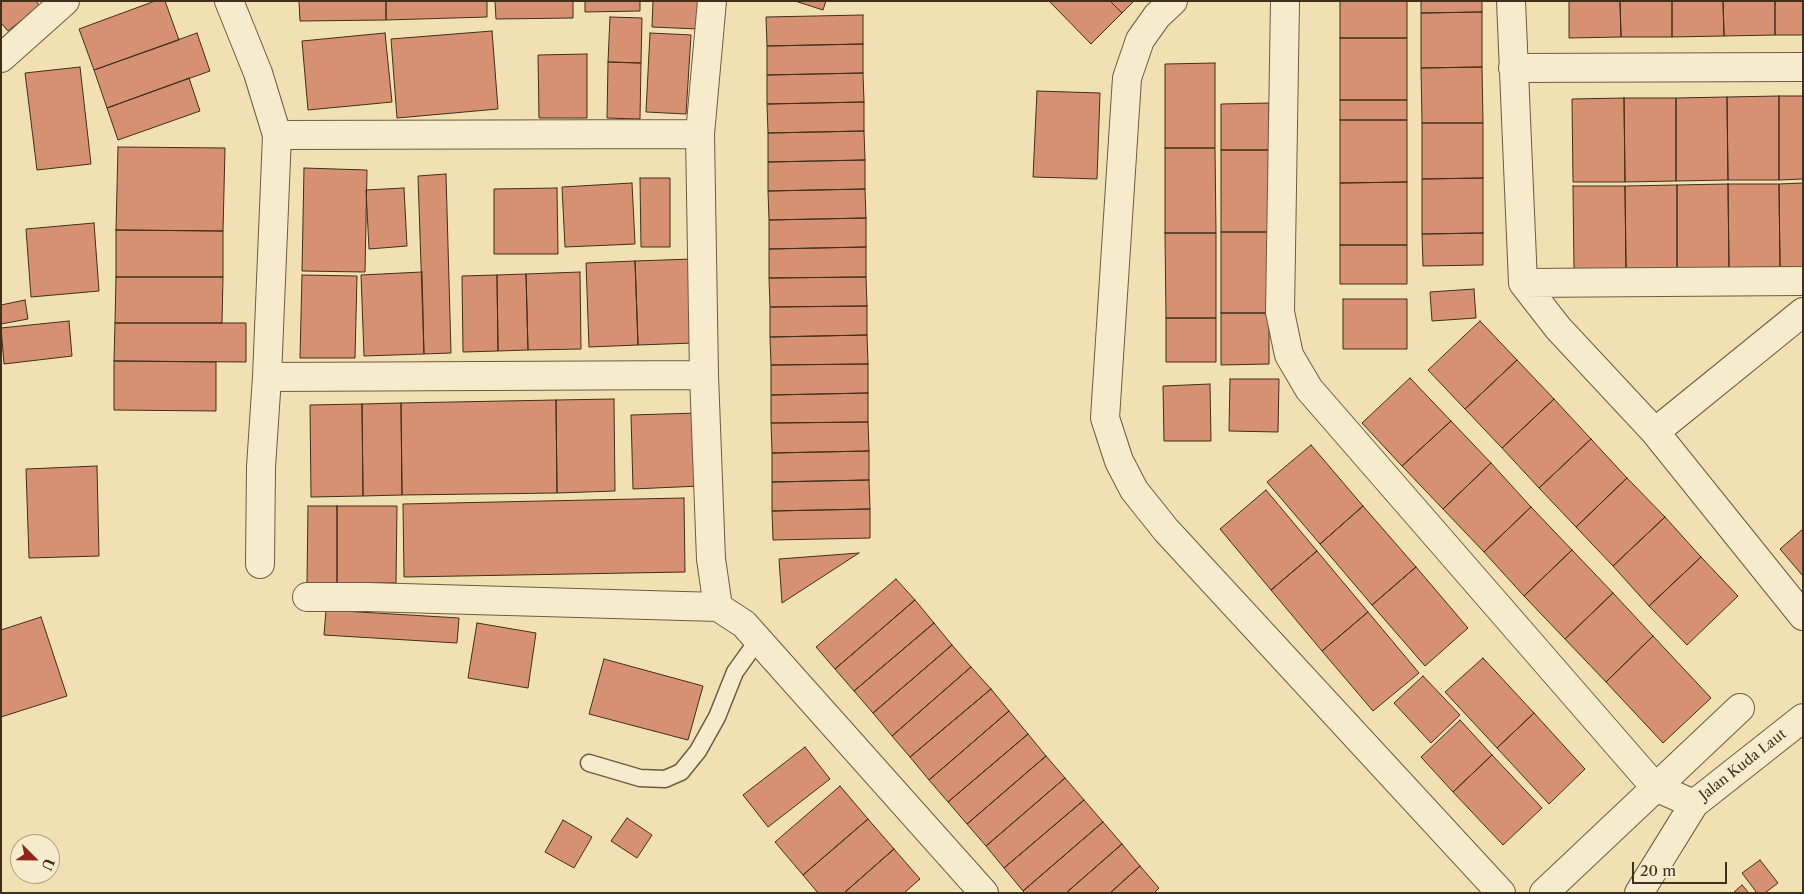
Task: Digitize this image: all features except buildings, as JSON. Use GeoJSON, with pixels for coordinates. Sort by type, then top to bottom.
{"type":"FeatureCollection","features":[{"type":"Feature","properties":{"kind":"street"},"geometry":{"type":"LineString","coordinates":[[1,58],[65,1]]}},
{"type":"Feature","properties":{"kind":"street"},"geometry":{"type":"LineString","coordinates":[[228,1],[258,73],[277,135],[267,377],[260,467],[260,564]]}},
{"type":"Feature","properties":{"kind":"street"},"geometry":{"type":"LineString","coordinates":[[712,1],[700,134],[704,375],[711,559],[718,607]]}},
{"type":"Feature","properties":{"kind":"street"},"geometry":{"type":"LineString","coordinates":[[1173,1],[1157,16],[1140,40],[1127,78],[1105,418],[1119,461],[1134,490],[1166,530],[1501,893]]}},
{"type":"Feature","properties":{"kind":"street"},"geometry":{"type":"LineString","coordinates":[[1285,1],[1280,312],[1289,355],[1309,389],[1655,787],[1694,804]]}},
{"type":"Feature","properties":{"kind":"street"},"geometry":{"type":"LineString","coordinates":[[1511,1],[1523,283],[1558,328],[1655,432],[1803,616]]}},
{"type":"Feature","properties":{"kind":"street"},"geometry":{"type":"LineString","coordinates":[[1513,68],[1803,67]]}},
{"type":"Feature","properties":{"kind":"street"},"geometry":{"type":"LineString","coordinates":[[277,135],[700,134]]}},
{"type":"Feature","properties":{"kind":"street"},"geometry":{"type":"LineString","coordinates":[[1523,283],[1803,281]]}},
{"type":"Feature","properties":{"kind":"street"},"geometry":{"type":"LineString","coordinates":[[1655,432],[1803,312]]}},
{"type":"Feature","properties":{"kind":"street"},"geometry":{"type":"LineString","coordinates":[[267,377],[704,375]]}},
{"type":"Feature","properties":{"kind":"street"},"geometry":{"type":"LineString","coordinates":[[308,597],[718,607],[744,624],[984,893]]}},
{"type":"Feature","properties":{"kind":"street"},"geometry":{"type":"LineString","coordinates":[[1544,893],[1740,708]]}},
{"type":"Feature","properties":{"kind":"street","name":"Jalan Kuda Laut"},"geometry":{"type":"LineString","coordinates":[[1640,893],[1694,804],[1803,718]]}},
{"type":"Feature","properties":{"kind":"lane"},"geometry":{"type":"LineString","coordinates":[[589,763],[640,778],[665,779],[681,772],[698,752],[717,716],[735,672],[758,640]]}}]}
